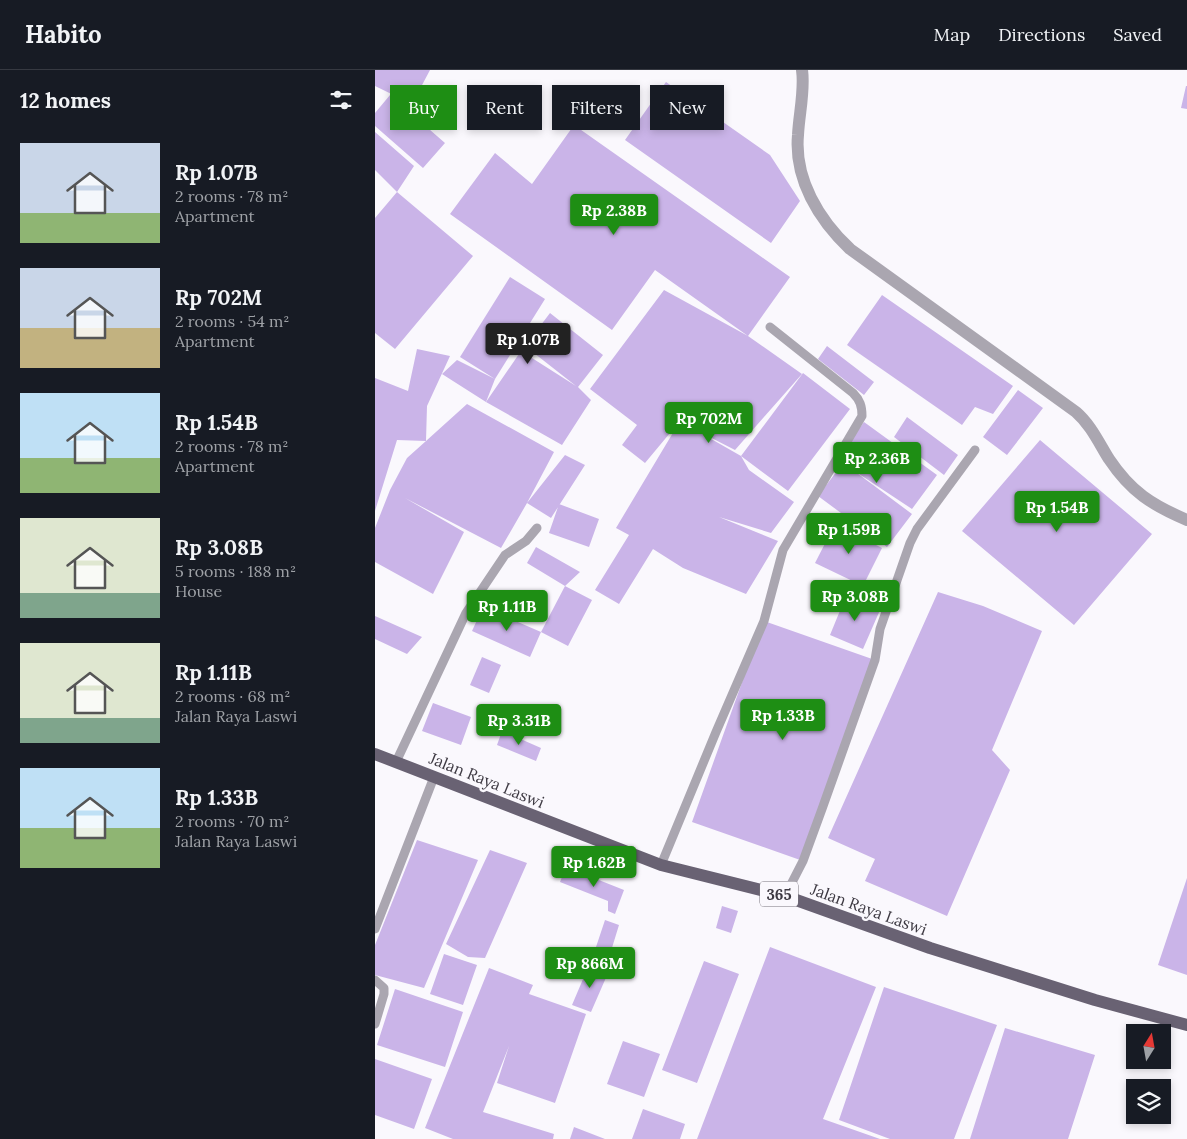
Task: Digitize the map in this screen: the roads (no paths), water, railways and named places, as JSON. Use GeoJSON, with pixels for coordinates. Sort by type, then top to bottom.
{"type":"FeatureCollection","features":[{"type":"Feature","properties":{"kind":"main road","name":"Jalan Raya Laswi"},"geometry":{"type":"LineString","coordinates":[[375,754],[661,865],[785,896],[930,948],[1095,1000],[1187,1025]]}},
{"type":"Feature","properties":{"kind":"street"},"geometry":{"type":"LineString","coordinates":[[802,70],[802,93],[797,138],[799,166],[818,211],[836,236],[850,249],[1076,412],[1084,419],[1119,474],[1133,489],[1159,508],[1187,520]]}},
{"type":"Feature","properties":{"kind":"lane"},"geometry":{"type":"LineString","coordinates":[[661,865],[764,620],[783,550],[862,416],[863,408],[859,399],[853,393],[770,327]]}},
{"type":"Feature","properties":{"kind":"lane"},"geometry":{"type":"LineString","coordinates":[[785,896],[803,861],[875,660],[880,630],[910,543],[917,528],[975,450]]}},
{"type":"Feature","properties":{"kind":"lane"},"geometry":{"type":"LineString","coordinates":[[396,762],[466,613],[505,555],[526,541],[537,528]]}},
{"type":"Feature","properties":{"kind":"lane"},"geometry":{"type":"LineString","coordinates":[[375,929],[434,777]]}},
{"type":"Feature","properties":{"kind":"lane"},"geometry":{"type":"LineString","coordinates":[[375,980],[384,988],[375,1024]]}}]}
